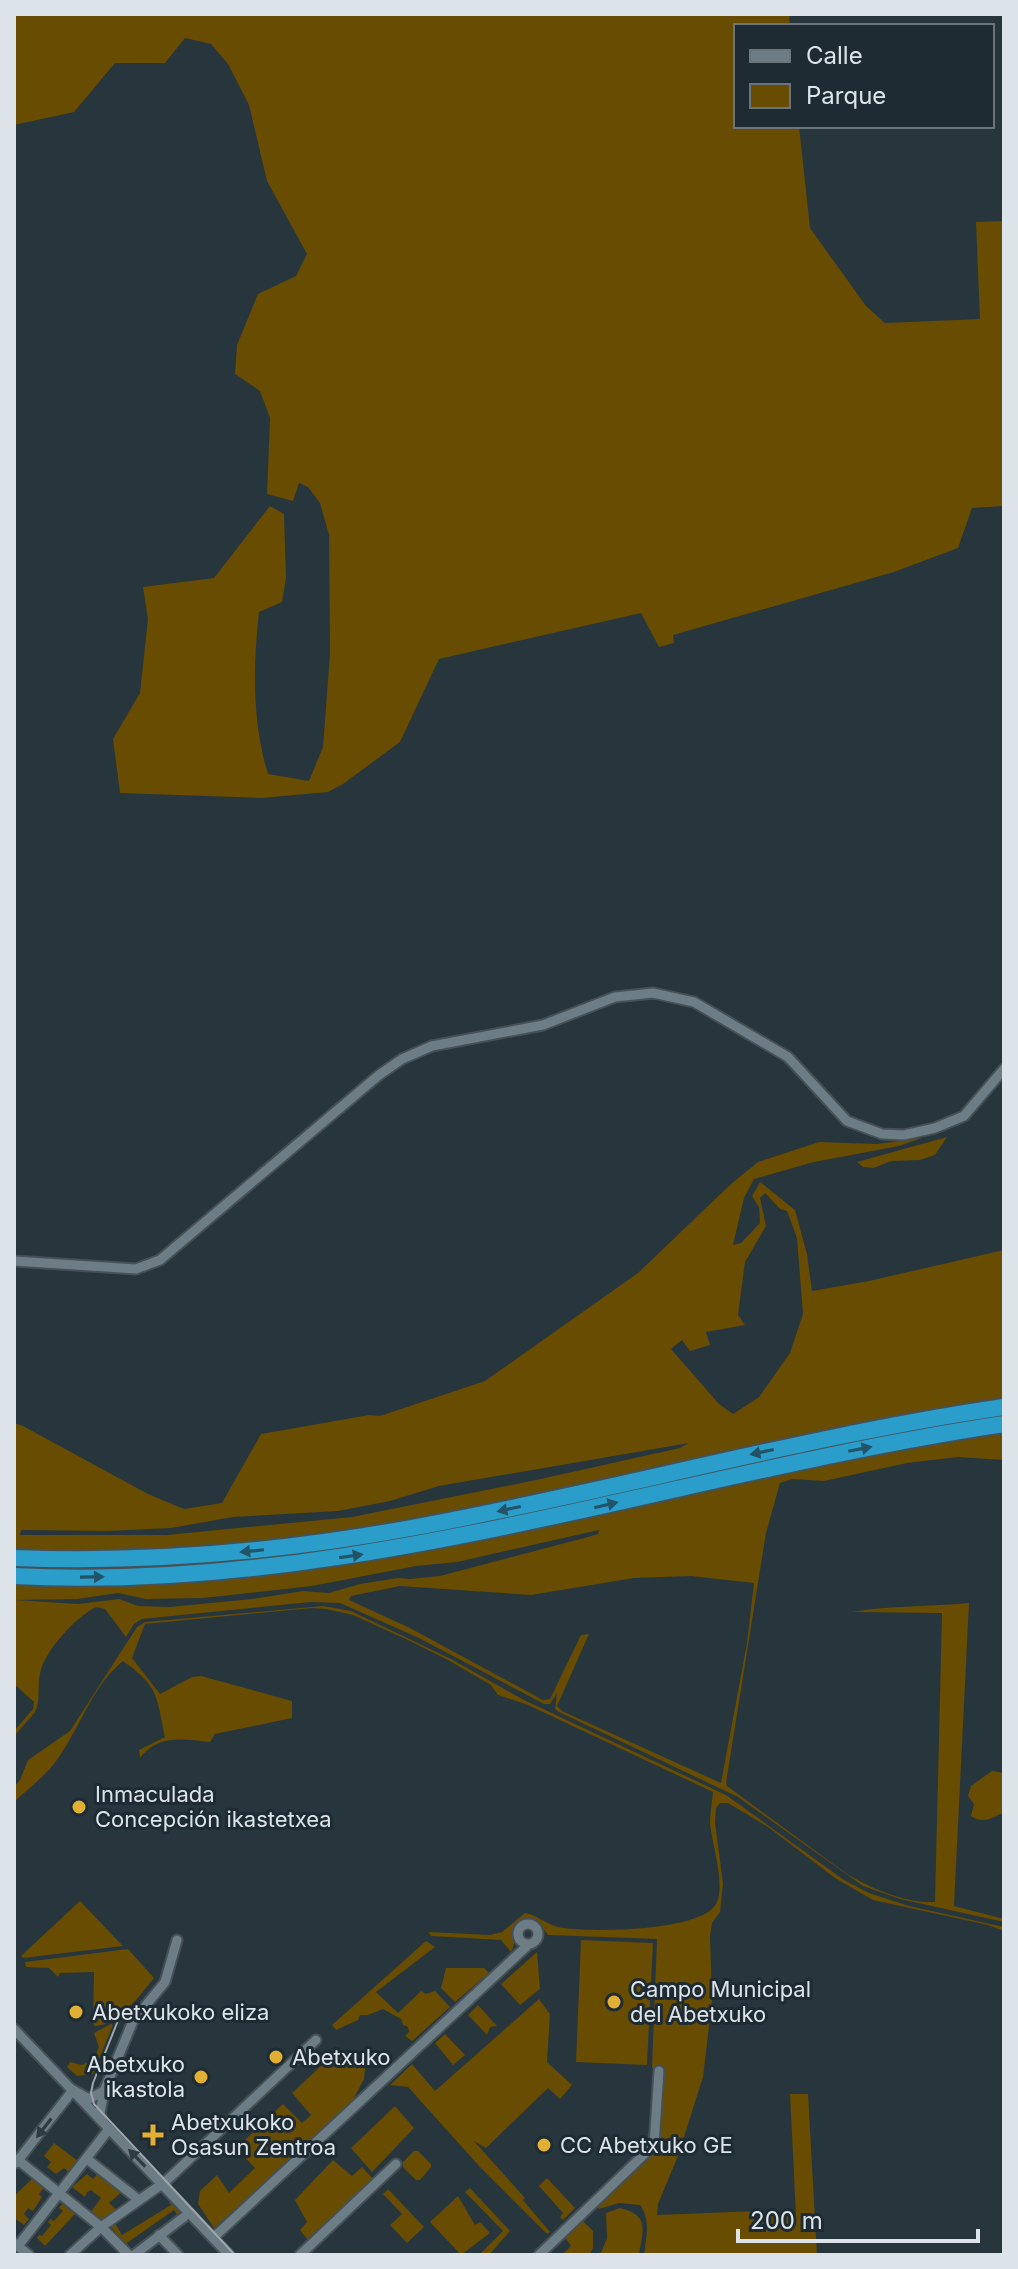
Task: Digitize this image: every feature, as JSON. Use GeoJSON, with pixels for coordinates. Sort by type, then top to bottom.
{"type":"FeatureCollection","features":[{"type":"Feature","properties":{"kind":"highway"},"geometry":{"type":"LineString","coordinates":[[14,1558],[175,1557],[311,1544],[441,1522],[830,1437],[1004,1407]]}},
{"type":"Feature","properties":{"kind":"highway"},"geometry":{"type":"LineString","coordinates":[[14,1576],[47,1578],[173,1574],[302,1563],[409,1547],[832,1455],[1004,1424]]}},
{"type":"Feature","properties":{"kind":"street"},"geometry":{"type":"LineString","coordinates":[[14,1261],[136,1269],[160,1260],[402,1059],[432,1046],[543,1025],[615,997],[653,993],[694,1002],[788,1057],[847,1121],[882,1134],[904,1135],[935,1128],[964,1116],[1004,1069]]}},
{"type":"Feature","properties":{"kind":"street"},"geometry":{"type":"LineString","coordinates":[[106,2126],[100,2113],[104,2091],[134,2018],[165,1982],[177,1940]]}},
{"type":"Feature","properties":{"kind":"street"},"geometry":{"type":"LineString","coordinates":[[213,2238],[526,1944]]}},
{"type":"Feature","properties":{"kind":"street"},"geometry":{"type":"LineString","coordinates":[[14,2029],[229,2255]]}},
{"type":"Feature","properties":{"kind":"street"},"geometry":{"type":"LineString","coordinates":[[70,2255],[101,2227],[162,2184],[316,2040]]}},
{"type":"Feature","properties":{"kind":"street"},"geometry":{"type":"LineString","coordinates":[[539,2255],[654,2145],[659,2071]]}},
{"type":"Feature","properties":{"kind":"street"},"geometry":{"type":"LineString","coordinates":[[73,2090],[89,2099],[104,2091]]}},
{"type":"Feature","properties":{"kind":"street"},"geometry":{"type":"LineString","coordinates":[[73,2090],[16,2163],[101,2227],[128,2254],[184,2217]]}},
{"type":"Feature","properties":{"kind":"street"},"geometry":{"type":"LineString","coordinates":[[29,2255],[16,2245],[87,2159],[106,2126]]}},
{"type":"Feature","properties":{"kind":"street"},"geometry":{"type":"LineString","coordinates":[[87,2159],[139,2200]]}},
{"type":"Feature","properties":{"kind":"street"},"geometry":{"type":"LineString","coordinates":[[300,2255],[396,2164]]}},
{"type":"Feature","properties":{"kind":"street"},"geometry":{"type":"LineString","coordinates":[[159,2235],[178,2255]]}},
{"type":"Feature","properties":{"kind":"green space"},"geometry":{"type":"Polygon","coordinates":[[[14,14],[789,14],[790,24],[734,24],[734,128],[799,128],[810,228],[866,306],[885,323],[980,319],[976,222],[1004,221],[1004,506],[972,508],[958,548],[894,572],[673,635],[674,643],[659,647],[641,613],[439,659],[400,742],[328,792],[261,798],[120,793],[113,739],[140,693],[148,619],[143,587],[214,578],[270,506],[284,514],[286,578],[282,602],[259,612],[257,632],[257,714],[268,774],[309,781],[323,747],[330,653],[329,535],[320,503],[308,487],[299,483],[293,501],[267,494],[270,418],[260,391],[235,374],[237,345],[258,294],[296,276],[307,254],[267,181],[249,105],[228,64],[211,44],[185,38],[165,63],[115,63],[74,112],[14,125],[14,14]]]}},
{"type":"Feature","properties":{"kind":"green space"},"geometry":{"type":"Polygon","coordinates":[[[947,1137],[935,1155],[920,1160],[891,1161],[874,1168],[863,1167],[857,1162],[947,1137]]]}},
{"type":"Feature","properties":{"kind":"green space"},"geometry":{"type":"Polygon","coordinates":[[[922,1138],[754,1179],[744,1198],[733,1245],[741,1243],[760,1223],[759,1207],[752,1196],[760,1182],[795,1210],[807,1254],[812,1291],[1004,1250],[1004,1399],[830,1429],[484,1506],[310,1537],[162,1550],[14,1550],[14,1423],[148,1494],[184,1509],[222,1503],[261,1434],[369,1415],[380,1416],[485,1381],[638,1273],[758,1162],[819,1142],[877,1144],[922,1138]],[[765,1193],[760,1198],[766,1226],[745,1262],[738,1315],[745,1325],[706,1332],[710,1345],[690,1351],[682,1340],[671,1349],[719,1404],[733,1414],[759,1397],[790,1353],[803,1314],[797,1238],[787,1211],[780,1209],[765,1193]],[[689,1443],[439,1486],[390,1501],[338,1511],[233,1517],[171,1528],[21,1530],[20,1535],[167,1535],[352,1517],[536,1480],[680,1448],[689,1443]]]}},
{"type":"Feature","properties":{"kind":"green space"},"geometry":{"type":"Polygon","coordinates":[[[1004,1431],[1004,1460],[958,1457],[907,1463],[824,1481],[792,1479],[780,1483],[766,1533],[726,1783],[847,1874],[889,1894],[935,1902],[942,1613],[852,1612],[969,1603],[954,1906],[1004,1919],[1004,1922],[900,1899],[863,1886],[738,1797],[559,1712],[555,1709],[557,1693],[550,1704],[544,1704],[419,1638],[340,1603],[310,1602],[142,1619],[134,1624],[126,1637],[105,1609],[96,1607],[54,1645],[40,1674],[35,1712],[14,1736],[14,1731],[33,1709],[34,1702],[14,1684],[14,1582],[199,1578],[310,1569],[484,1538],[917,1446],[1004,1431]],[[599,1530],[457,1562],[416,1566],[312,1586],[203,1598],[146,1599],[118,1593],[77,1599],[15,1600],[78,1604],[119,1599],[138,1606],[170,1607],[303,1591],[329,1593],[398,1578],[440,1576],[588,1537],[598,1534],[599,1530]],[[691,1576],[634,1578],[531,1595],[400,1586],[351,1596],[349,1600],[410,1628],[543,1700],[550,1699],[581,1635],[589,1634],[557,1706],[562,1711],[721,1783],[747,1643],[754,1583],[691,1576]]]}},
{"type":"Feature","properties":{"kind":"green space"},"geometry":{"type":"Polygon","coordinates":[[[323,1606],[351,1611],[451,1659],[524,1700],[726,1795],[844,1880],[869,1893],[909,1906],[1004,1927],[1004,1931],[873,1900],[835,1878],[768,1827],[728,1803],[720,1803],[716,1808],[723,1884],[720,1912],[712,1923],[710,1936],[712,2001],[703,2077],[678,2156],[658,2204],[657,2215],[757,2211],[796,2216],[790,2094],[808,2094],[817,2255],[644,2255],[647,2223],[640,2205],[619,2203],[599,2209],[597,2205],[654,2152],[659,2142],[664,2069],[652,2068],[657,1939],[548,1935],[537,1920],[527,1919],[516,1928],[511,1952],[501,1940],[431,1936],[428,1932],[490,1935],[502,1932],[525,1913],[558,1927],[618,1930],[669,1925],[708,1912],[717,1902],[720,1884],[710,1823],[713,1792],[528,1705],[498,1695],[491,1685],[410,1641],[353,1615],[312,1608],[145,1624],[132,1658],[160,1694],[192,1677],[201,1676],[292,1701],[292,1718],[215,1734],[210,1742],[181,1739],[163,1742],[147,1750],[140,1758],[139,1750],[165,1737],[160,1711],[150,1685],[123,1661],[95,1693],[55,1763],[14,1802],[14,1787],[28,1760],[70,1731],[137,1627],[145,1622],[323,1606]]]}},
{"type":"Feature","properties":{"kind":"green space"},"geometry":{"type":"Polygon","coordinates":[[[992,1771],[1004,1773],[1004,1812],[979,1820],[971,1816],[974,1804],[968,1796],[971,1786],[992,1771]]]}},
{"type":"Feature","properties":{"kind":"green space"},"geometry":{"type":"Polygon","coordinates":[[[80,1901],[123,1946],[21,1956],[80,1901]]]}},
{"type":"Feature","properties":{"kind":"green space","name":"Campo Municipal del Abetxuko"},"geometry":{"type":"Polygon","coordinates":[[[581,1940],[653,1943],[647,2065],[576,2062],[581,1940]]]}},
{"type":"Feature","properties":{"kind":"green space"},"geometry":{"type":"Polygon","coordinates":[[[426,1941],[435,1947],[376,1992],[398,2013],[421,1991],[426,1994],[435,1991],[450,2007],[412,2041],[405,2036],[409,2032],[408,2027],[403,2025],[401,2019],[383,2009],[360,2015],[358,2020],[336,2030],[332,2025],[426,1941]]]}},
{"type":"Feature","properties":{"kind":"green space"},"geometry":{"type":"Polygon","coordinates":[[[128,1949],[154,1978],[120,2015],[112,2021],[94,2026],[94,1972],[60,1973],[58,1977],[49,1968],[26,1967],[25,1962],[128,1949]]]}},
{"type":"Feature","properties":{"kind":"green space"},"geometry":{"type":"Polygon","coordinates":[[[537,1952],[540,1989],[520,2005],[501,1984],[537,1952]]]}},
{"type":"Feature","properties":{"kind":"green space"},"geometry":{"type":"Polygon","coordinates":[[[446,1968],[484,1968],[489,1973],[455,2002],[441,1988],[446,1968]]]}},
{"type":"Feature","properties":{"kind":"green space"},"geometry":{"type":"Polygon","coordinates":[[[539,1999],[550,2014],[547,2062],[572,2085],[560,2099],[548,2088],[486,2148],[474,2141],[525,2198],[523,2200],[550,2232],[547,2234],[480,2167],[408,2087],[390,2085],[412,2064],[435,2091],[539,1999]]]}},
{"type":"Feature","properties":{"kind":"green space"},"geometry":{"type":"Polygon","coordinates":[[[478,2005],[497,2026],[490,2027],[487,2035],[468,2015],[478,2005]]]}},
{"type":"Feature","properties":{"kind":"green space"},"geometry":{"type":"Polygon","coordinates":[[[111,2024],[93,2074],[77,2076],[67,2067],[70,2062],[82,2065],[94,2059],[99,2047],[94,2033],[111,2024]]]}},
{"type":"Feature","properties":{"kind":"green space"},"geometry":{"type":"Polygon","coordinates":[[[445,2034],[465,2055],[453,2065],[435,2043],[445,2034]]]}},
{"type":"Feature","properties":{"kind":"green space"},"geometry":{"type":"Polygon","coordinates":[[[339,2049],[357,2069],[366,2061],[364,2079],[354,2098],[355,2103],[214,2228],[198,2204],[200,2191],[217,2175],[229,2193],[255,2168],[235,2147],[283,2104],[302,2123],[311,2115],[292,2093],[339,2049]]]}},
{"type":"Feature","properties":{"kind":"green space"},"geometry":{"type":"Polygon","coordinates":[[[395,2106],[414,2128],[372,2172],[351,2148],[395,2106]]]}},
{"type":"Feature","properties":{"kind":"green space"},"geometry":{"type":"Polygon","coordinates":[[[54,2143],[78,2161],[69,2172],[64,2168],[56,2174],[47,2167],[51,2162],[44,2156],[54,2143]]]}},
{"type":"Feature","properties":{"kind":"green space"},"geometry":{"type":"Polygon","coordinates":[[[418,2151],[431,2164],[420,2180],[416,2180],[403,2167],[403,2162],[418,2151]]]}},
{"type":"Feature","properties":{"kind":"green space"},"geometry":{"type":"Polygon","coordinates":[[[333,2160],[352,2176],[362,2167],[374,2180],[311,2244],[300,2230],[307,2222],[295,2200],[333,2160]]]}},
{"type":"Feature","properties":{"kind":"green space"},"geometry":{"type":"Polygon","coordinates":[[[99,2172],[123,2191],[109,2203],[117,2210],[100,2220],[90,2213],[101,2198],[91,2190],[85,2197],[72,2187],[87,2174],[93,2179],[99,2172]]]}},
{"type":"Feature","properties":{"kind":"green space"},"geometry":{"type":"Polygon","coordinates":[[[547,2178],[575,2208],[563,2220],[560,2217],[563,2213],[539,2186],[547,2178]]]}},
{"type":"Feature","properties":{"kind":"green space"},"geometry":{"type":"Polygon","coordinates":[[[32,2179],[44,2188],[33,2211],[28,2208],[24,2214],[29,2219],[24,2225],[14,2218],[14,2196],[32,2179]]]}},
{"type":"Feature","properties":{"kind":"green space"},"geometry":{"type":"Polygon","coordinates":[[[470,2188],[510,2231],[489,2255],[479,2255],[503,2231],[465,2192],[470,2188]]]}},
{"type":"Feature","properties":{"kind":"green space"},"geometry":{"type":"Polygon","coordinates":[[[388,2189],[424,2227],[407,2243],[390,2225],[402,2214],[383,2194],[388,2189]]]}},
{"type":"Feature","properties":{"kind":"green space"},"geometry":{"type":"Polygon","coordinates":[[[458,2196],[475,2225],[480,2222],[490,2233],[461,2255],[430,2222],[458,2196]]]}},
{"type":"Feature","properties":{"kind":"green space"},"geometry":{"type":"Polygon","coordinates":[[[168,2200],[183,2215],[179,2218],[174,2210],[127,2243],[129,2247],[111,2227],[115,2223],[122,2235],[171,2205],[168,2200]]]}},
{"type":"Feature","properties":{"kind":"green space"},"geometry":{"type":"Polygon","coordinates":[[[62,2204],[75,2214],[45,2246],[37,2238],[51,2225],[48,2222],[50,2219],[54,2221],[63,2211],[59,2208],[62,2204]]]}},
{"type":"Feature","properties":{"kind":"green space"},"geometry":{"type":"Polygon","coordinates":[[[620,2208],[640,2219],[643,2231],[639,2255],[600,2255],[607,2238],[606,2213],[620,2208]]]}},
{"type":"Feature","properties":{"kind":"green space"},"geometry":{"type":"Polygon","coordinates":[[[582,2220],[593,2231],[593,2248],[589,2255],[562,2255],[571,2246],[564,2236],[582,2220]]]}},
{"type":"Feature","properties":{"kind":"tram line"},"geometry":{"type":"LineString","coordinates":[[119,2018],[93,2083],[91,2093],[94,2104],[235,2255]]}},
{"type":"Feature","properties":{"kind":"place","name":"Inmaculada Concepción ikastetxea"},"geometry":{"type":"Point","coordinates":[79,1807]}},
{"type":"Feature","properties":{"kind":"place","name":"Campo Municipal del Abetxuko"},"geometry":{"type":"Point","coordinates":[614,2002]}},
{"type":"Feature","properties":{"kind":"place","name":"Abetxukoko eliza"},"geometry":{"type":"Point","coordinates":[76,2012]}},
{"type":"Feature","properties":{"kind":"place","name":"Abetxuko"},"geometry":{"type":"Point","coordinates":[276,2057]}},
{"type":"Feature","properties":{"kind":"place","name":"Abetxuko ikastola"},"geometry":{"type":"Point","coordinates":[201,2077]}},
{"type":"Feature","properties":{"kind":"place","name":"Abetxukoko Osasun Zentroa"},"geometry":{"type":"Point","coordinates":[153,2135]}},
{"type":"Feature","properties":{"kind":"place","name":"CC Abetxuko GE"},"geometry":{"type":"Point","coordinates":[544,2145]}}]}
